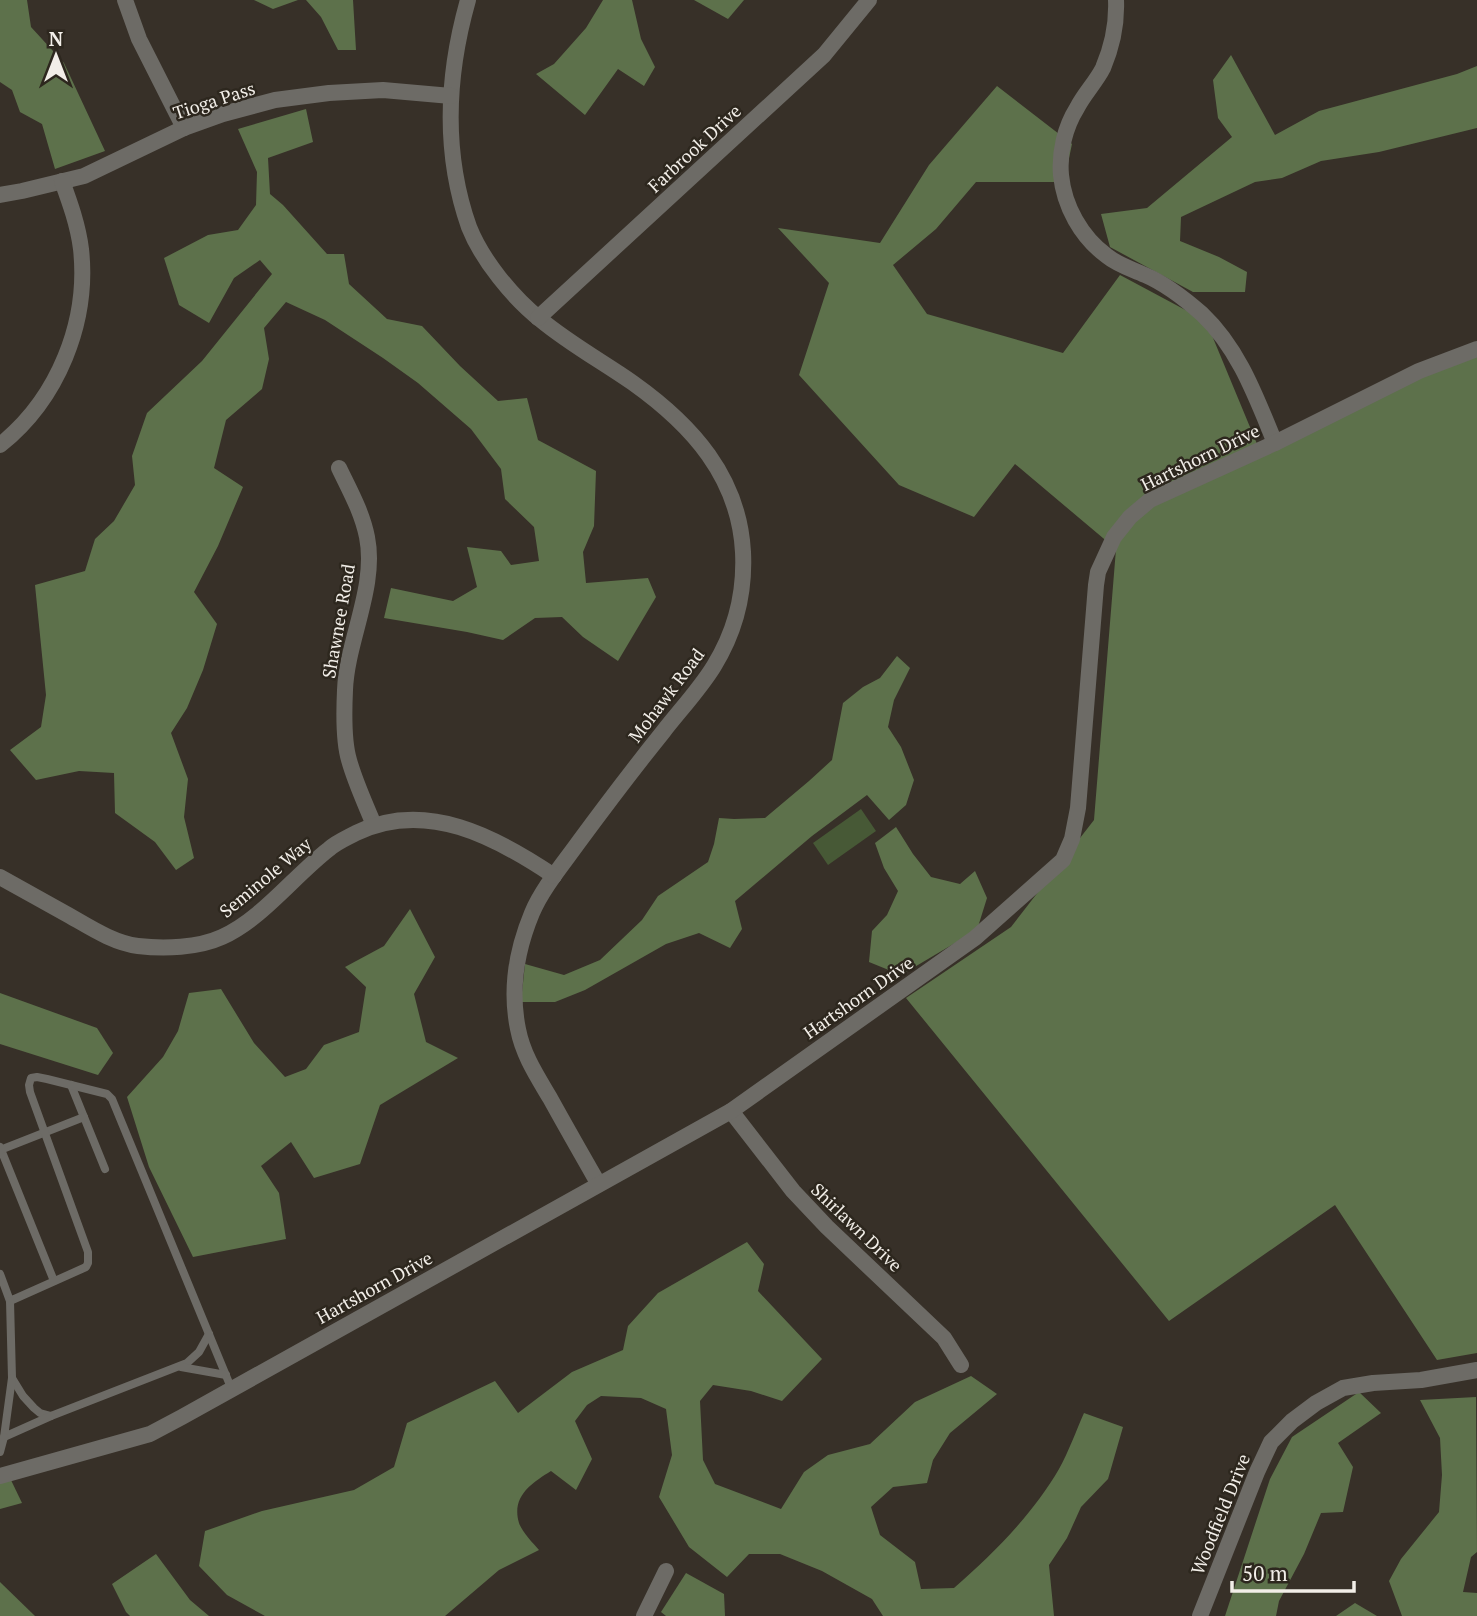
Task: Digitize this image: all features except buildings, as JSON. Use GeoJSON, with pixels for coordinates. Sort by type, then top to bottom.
{"type":"FeatureCollection","features":[{"type":"Feature","properties":{"kind":"street"},"geometry":{"type":"LineString","coordinates":[[125,0],[139,39],[184,128]]}},
{"type":"Feature","properties":{"kind":"street","name":"Mohawk Road"},"geometry":{"type":"LineString","coordinates":[[468,0],[458,36],[451,96],[452,148],[458,185],[470,229],[500,278],[538,318],[563,338],[635,384],[671,413],[699,441],[711,457],[730,493],[737,512],[743,551],[738,611],[714,666],[629,774],[554,876],[533,911],[515,975],[518,1029],[525,1054],[598,1183]]}},
{"type":"Feature","properties":{"kind":"street","name":"Farbrook Drive"},"geometry":{"type":"LineString","coordinates":[[538,318],[824,55],[869,0]]}},
{"type":"Feature","properties":{"kind":"street"},"geometry":{"type":"LineString","coordinates":[[1115,0],[1115,24],[1108,54],[1067,128],[1061,164],[1066,199],[1075,221],[1089,240],[1107,256],[1127,269],[1166,286],[1202,314],[1218,331],[1244,370],[1275,443]]}},
{"type":"Feature","properties":{"kind":"street","name":"Tioga Pass"},"geometry":{"type":"LineString","coordinates":[[0,195],[84,176],[184,128],[275,100],[383,90],[451,96]]}},
{"type":"Feature","properties":{"kind":"street"},"geometry":{"type":"LineString","coordinates":[[0,445],[25,422],[52,384],[67,352],[77,319],[82,273],[81,249],[77,226],[62,181]]}},
{"type":"Feature","properties":{"kind":"street","name":"Hartshorn Drive"},"geometry":{"type":"LineString","coordinates":[[0,1476],[149,1434],[229,1382],[730,1111],[975,938],[1063,860],[1072,839],[1078,808],[1098,572],[1114,537],[1130,517],[1150,500],[1275,443],[1419,371],[1477,349]]}},
{"type":"Feature","properties":{"kind":"street","name":"Shawnee Road"},"geometry":{"type":"LineString","coordinates":[[339,468],[360,511],[368,540],[369,567],[349,652],[345,727],[348,758],[373,825]]}},
{"type":"Feature","properties":{"kind":"street","name":"Seminole Way"},"geometry":{"type":"LineString","coordinates":[[0,877],[115,939],[135,946],[162,947],[198,944],[222,937],[252,918],[330,848],[373,825],[409,819],[448,823],[505,845],[554,876]]}},
{"type":"Feature","properties":{"kind":"street","name":"Shirlawn Drive"},"geometry":{"type":"LineString","coordinates":[[730,1111],[793,1191],[944,1338],[961,1365]]}},
{"type":"Feature","properties":{"kind":"street","name":"Woodfield Drive"},"geometry":{"type":"LineString","coordinates":[[1200,1616],[1256,1472],[1271,1442],[1292,1421],[1343,1388],[1421,1380],[1477,1370]]}},
{"type":"Feature","properties":{"kind":"street"},"geometry":{"type":"LineString","coordinates":[[644,1616],[666,1572]]}},
{"type":"Feature","properties":{"kind":"lane"},"geometry":{"type":"LineString","coordinates":[[10,1301],[86,1267],[89,1258],[29,1085],[32,1078],[37,1077],[99,1091],[112,1099],[229,1382]]}},
{"type":"Feature","properties":{"kind":"lane"},"geometry":{"type":"LineString","coordinates":[[71,1085],[106,1169]]}},
{"type":"Feature","properties":{"kind":"lane"},"geometry":{"type":"LineString","coordinates":[[54,1281],[0,1149],[84,1117]]}},
{"type":"Feature","properties":{"kind":"lane"},"geometry":{"type":"LineString","coordinates":[[0,1274],[10,1301],[12,1378],[0,1452]]}},
{"type":"Feature","properties":{"kind":"lane"},"geometry":{"type":"LineString","coordinates":[[4,1437],[187,1363],[195,1357],[209,1334]]}},
{"type":"Feature","properties":{"kind":"lane"},"geometry":{"type":"LineString","coordinates":[[178,1366],[229,1382]]}},
{"type":"Feature","properties":{"kind":"lane"},"geometry":{"type":"LineString","coordinates":[[12,1378],[34,1408],[51,1416]]}},
{"type":"Feature","properties":{"kind":"green space"},"geometry":{"type":"Polygon","coordinates":[[[0,0],[27,0],[31,27],[64,63],[105,151],[55,169],[42,124],[20,112],[12,90],[0,82],[0,0]]]}},
{"type":"Feature","properties":{"kind":"green space"},"geometry":{"type":"Polygon","coordinates":[[[254,0],[298,0],[273,9],[254,0]]]}},
{"type":"Feature","properties":{"kind":"green space"},"geometry":{"type":"Polygon","coordinates":[[[306,0],[353,0],[356,50],[338,50],[321,17],[306,0]]]}},
{"type":"Feature","properties":{"kind":"green space"},"geometry":{"type":"Polygon","coordinates":[[[603,0],[632,0],[641,39],[655,67],[644,86],[618,69],[585,115],[536,74],[554,64],[586,28],[603,0]]]}},
{"type":"Feature","properties":{"kind":"green space"},"geometry":{"type":"Polygon","coordinates":[[[694,0],[744,0],[728,19],[694,0]]]}},
{"type":"Feature","properties":{"kind":"green space"},"geometry":{"type":"Polygon","coordinates":[[[1231,55],[1275,135],[1319,111],[1457,74],[1477,66],[1477,128],[1379,152],[1321,161],[1282,178],[1255,182],[1181,217],[1180,241],[1247,272],[1245,292],[1193,292],[1110,247],[1101,214],[1147,208],[1232,137],[1218,118],[1213,80],[1231,55]]]}},
{"type":"Feature","properties":{"kind":"green space"},"geometry":{"type":"Polygon","coordinates":[[[997,86],[1072,144],[1064,182],[976,182],[936,229],[893,265],[927,314],[1063,353],[1120,275],[1206,321],[1262,456],[1477,346],[1477,1353],[1437,1360],[1335,1205],[1169,1321],[906,998],[1011,927],[1094,820],[1116,549],[1015,464],[974,517],[899,485],[799,375],[829,283],[778,228],[880,243],[929,165],[997,86]]]}},
{"type":"Feature","properties":{"kind":"green space"},"geometry":{"type":"Polygon","coordinates":[[[306,109],[313,142],[268,158],[270,194],[327,254],[344,254],[349,284],[387,319],[422,326],[498,401],[527,398],[538,440],[596,471],[594,526],[583,552],[586,583],[648,578],[656,597],[618,661],[583,637],[562,617],[535,618],[503,640],[384,618],[391,588],[453,601],[477,587],[467,547],[501,551],[511,565],[539,561],[534,527],[505,499],[501,469],[471,429],[418,383],[383,358],[325,320],[286,302],[264,328],[269,359],[262,389],[226,420],[214,468],[243,487],[218,546],[194,592],[217,624],[203,670],[187,708],[171,733],[188,779],[184,817],[194,858],[176,870],[155,842],[115,813],[114,773],[79,771],[36,780],[10,750],[41,727],[46,695],[35,585],[85,571],[95,539],[114,521],[135,485],[132,456],[147,413],[202,361],[272,274],[260,260],[234,278],[209,323],[179,305],[164,258],[208,235],[238,230],[256,205],[257,172],[238,129],[306,109]]]}},
{"type":"Feature","properties":{"kind":"green space"},"geometry":{"type":"Polygon","coordinates":[[[897,656],[910,668],[894,700],[888,727],[901,747],[914,780],[906,805],[889,820],[867,795],[812,836],[735,901],[742,929],[730,948],[699,933],[666,944],[585,990],[555,1002],[521,1002],[525,964],[564,975],[600,960],[642,920],[658,896],[708,862],[719,818],[765,818],[832,760],[843,703],[880,678],[897,656]]]}},
{"type":"Feature","properties":{"kind":"green space"},"geometry":{"type":"Polygon","coordinates":[[[861,809],[876,831],[828,865],[813,843],[861,809]]]}},
{"type":"Feature","properties":{"kind":"green space"},"geometry":{"type":"Polygon","coordinates":[[[896,827],[931,877],[960,884],[975,871],[987,898],[977,930],[901,975],[869,962],[872,931],[887,915],[898,891],[884,868],[875,843],[896,827]]]}},
{"type":"Feature","properties":{"kind":"green space"},"geometry":{"type":"Polygon","coordinates":[[[410,909],[435,957],[414,994],[426,1042],[458,1058],[380,1105],[360,1164],[314,1178],[291,1142],[261,1166],[279,1193],[286,1239],[193,1257],[149,1167],[127,1097],[163,1057],[178,1031],[189,993],[221,989],[254,1043],[285,1077],[306,1069],[324,1045],[359,1032],[366,987],[345,967],[384,946],[410,909]]]}},
{"type":"Feature","properties":{"kind":"green space"},"geometry":{"type":"Polygon","coordinates":[[[0,993],[97,1028],[113,1053],[98,1075],[0,1044],[0,993]]]}},
{"type":"Feature","properties":{"kind":"green space"},"geometry":{"type":"Polygon","coordinates":[[[747,1242],[764,1264],[758,1291],[822,1359],[782,1401],[751,1391],[713,1385],[700,1401],[703,1460],[715,1484],[781,1509],[804,1472],[828,1455],[870,1444],[915,1402],[971,1376],[997,1394],[950,1433],[933,1460],[927,1483],[893,1487],[871,1507],[880,1535],[915,1562],[921,1589],[954,1588],[998,1547],[1049,1486],[1063,1462],[1084,1413],[1123,1427],[1108,1479],[1081,1507],[1067,1538],[1049,1565],[1054,1616],[883,1616],[872,1599],[822,1571],[780,1554],[749,1554],[727,1577],[689,1547],[659,1497],[672,1455],[666,1409],[641,1398],[601,1396],[587,1405],[575,1421],[592,1459],[576,1490],[551,1471],[525,1491],[518,1505],[520,1526],[539,1550],[499,1570],[445,1616],[265,1616],[227,1595],[199,1566],[205,1531],[262,1511],[354,1490],[394,1467],[407,1423],[495,1381],[518,1413],[572,1372],[623,1350],[628,1326],[658,1293],[747,1242]]]}},
{"type":"Feature","properties":{"kind":"green space"},"geometry":{"type":"Polygon","coordinates":[[[1359,1392],[1381,1413],[1338,1443],[1353,1467],[1343,1512],[1321,1513],[1304,1554],[1279,1601],[1276,1616],[1225,1616],[1270,1479],[1292,1437],[1359,1392]]]}},
{"type":"Feature","properties":{"kind":"green space"},"geometry":{"type":"Polygon","coordinates":[[[1476,1397],[1477,1552],[1471,1557],[1463,1592],[1477,1593],[1477,1616],[1402,1616],[1389,1581],[1401,1559],[1439,1512],[1442,1475],[1440,1438],[1420,1400],[1476,1397]]]}},
{"type":"Feature","properties":{"kind":"green space"},"geometry":{"type":"Polygon","coordinates":[[[10,1478],[22,1503],[0,1509],[0,1482],[10,1478]]]}},
{"type":"Feature","properties":{"kind":"green space"},"geometry":{"type":"Polygon","coordinates":[[[156,1554],[190,1600],[209,1616],[130,1616],[126,1612],[112,1584],[156,1554]]]}},
{"type":"Feature","properties":{"kind":"green space"},"geometry":{"type":"Polygon","coordinates":[[[686,1573],[724,1594],[725,1616],[666,1616],[661,1612],[686,1573]]]}},
{"type":"Feature","properties":{"kind":"green space"},"geometry":{"type":"Polygon","coordinates":[[[0,1582],[35,1616],[0,1616],[0,1582]]]}},
{"type":"Feature","properties":{"kind":"green space"},"geometry":{"type":"Polygon","coordinates":[[[1355,1603],[1377,1616],[1336,1616],[1355,1603]]]}}]}
